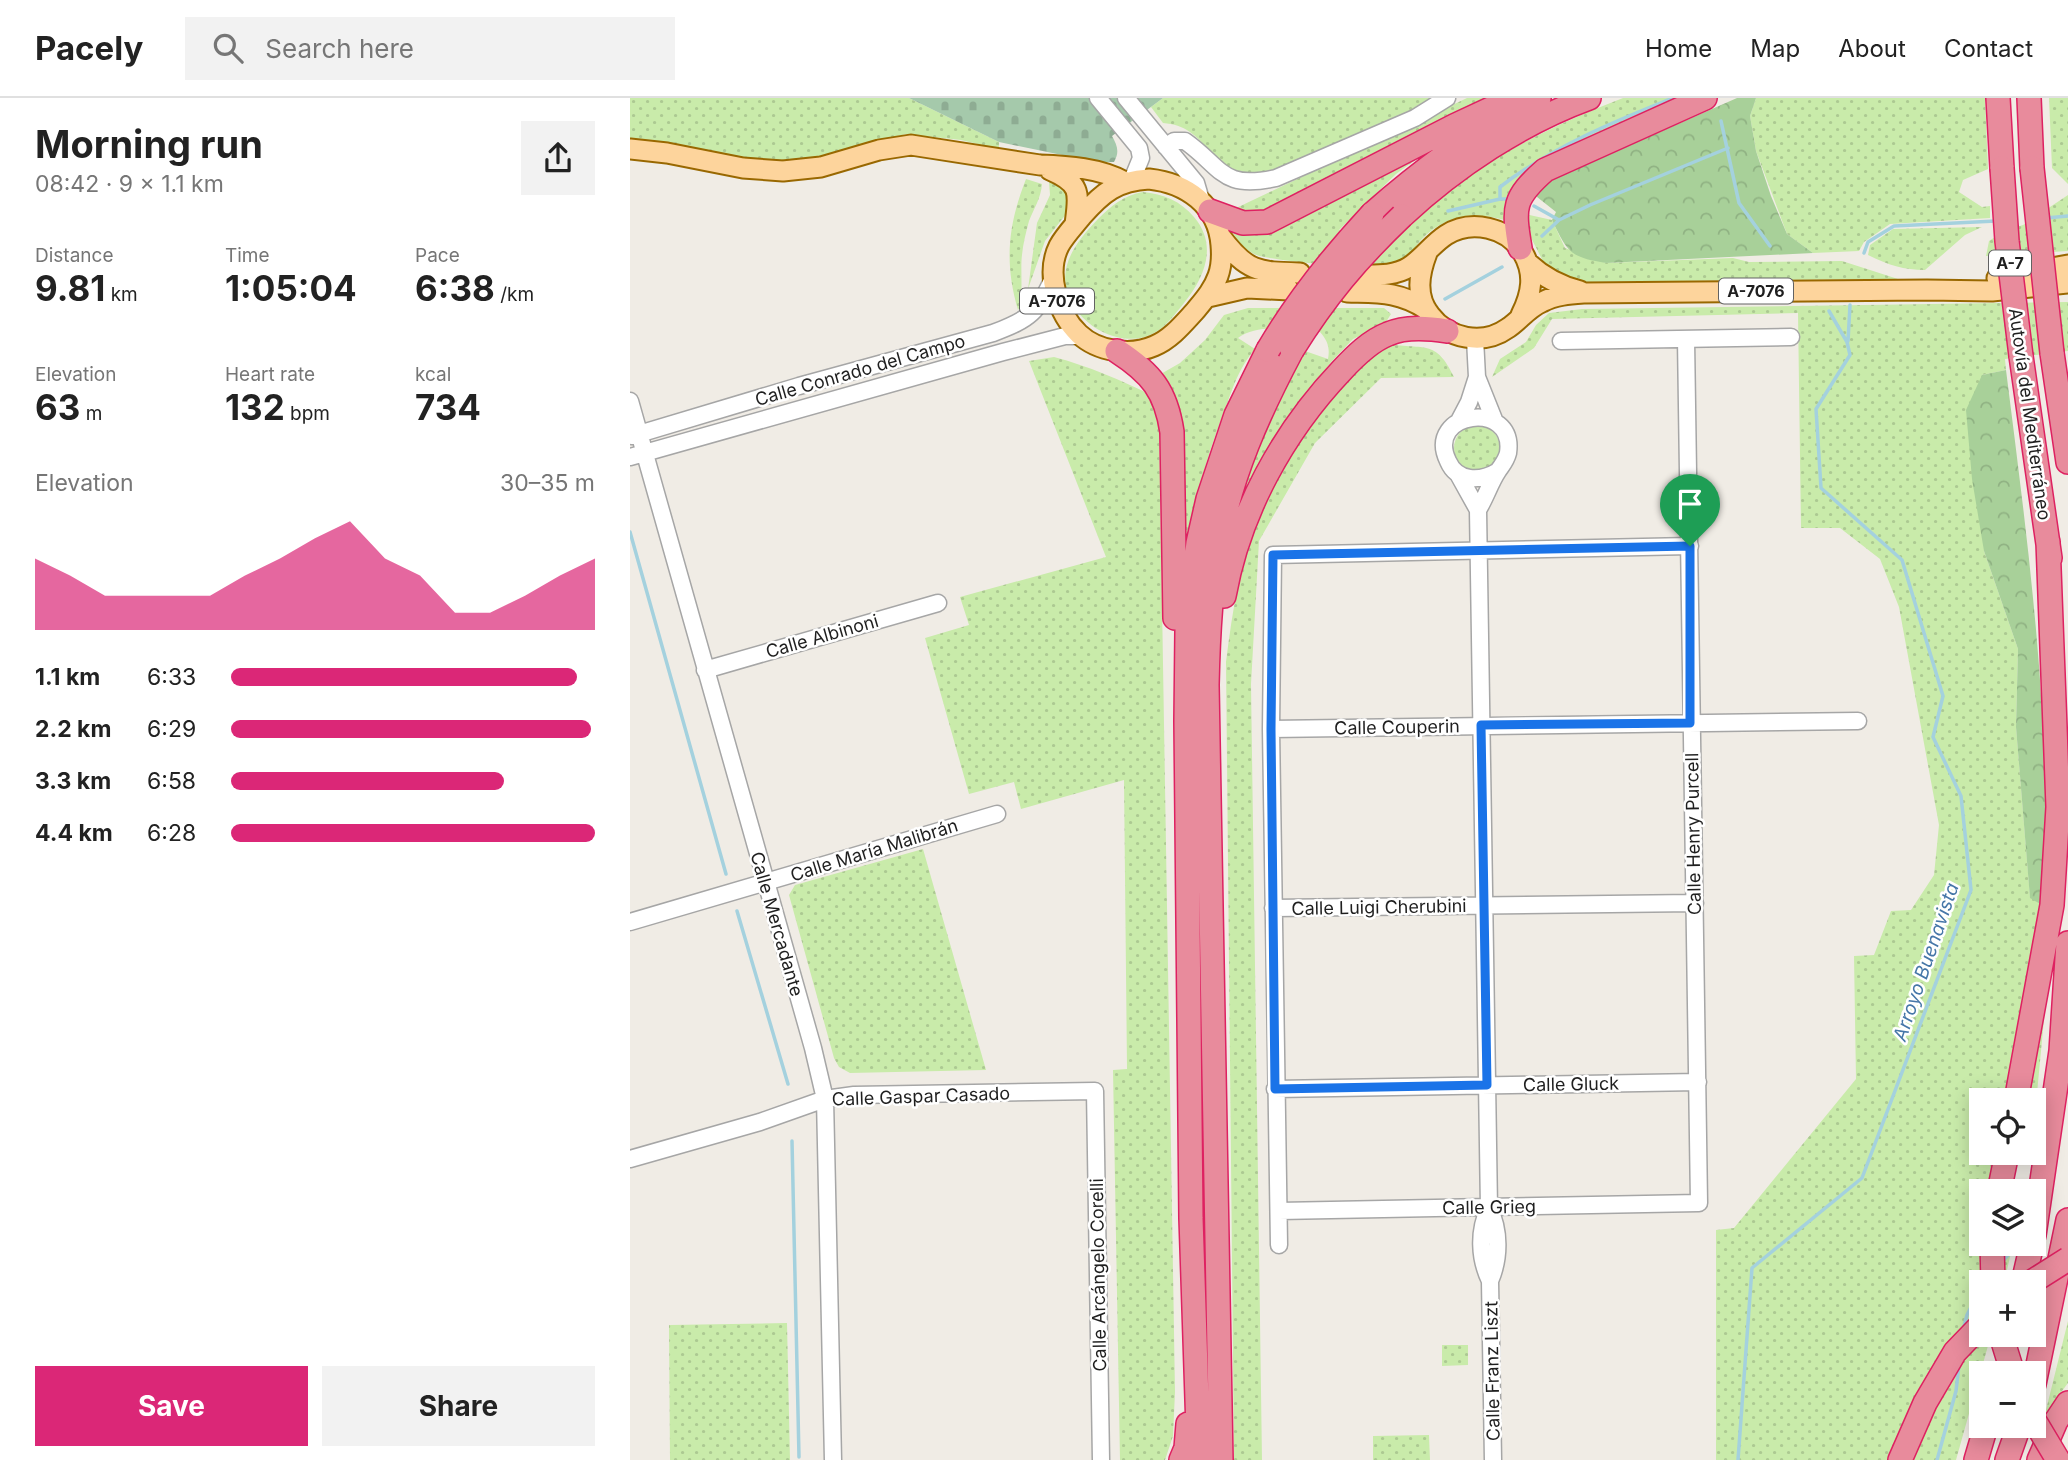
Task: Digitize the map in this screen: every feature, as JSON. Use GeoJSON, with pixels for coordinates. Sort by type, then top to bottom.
{"type":"FeatureCollection","features":[{"type":"Feature","properties":{"kind":"highway"},"geometry":{"type":"LineString","coordinates":[[1205,205],[1243,223],[1267,222],[1429,138],[1514,98]]}},
{"type":"Feature","properties":{"kind":"highway"},"geometry":{"type":"LineString","coordinates":[[1199,1460],[1194,1326],[1186,721],[1187,631],[1198,543],[1224,446],[1236,415],[1268,350],[1309,285],[1372,214],[1438,159],[1512,111],[1539,98]]}},
{"type":"Feature","properties":{"kind":"highway"},"geometry":{"type":"LineString","coordinates":[[1221,1460],[1207,685],[1212,591],[1218,544],[1228,501],[1257,420],[1292,350],[1350,267],[1427,193],[1478,155],[1541,120],[1589,98]]}},
{"type":"Feature","properties":{"kind":"highway"},"geometry":{"type":"LineString","coordinates":[[1524,256],[1516,208],[1525,187],[1545,170],[1705,98]]}},
{"type":"Feature","properties":{"kind":"highway","name":"Autovía del Mediterráneo"},"geometry":{"type":"LineString","coordinates":[[1998,98],[2007,241],[2048,542],[2068,729]]}},
{"type":"Feature","properties":{"kind":"highway","name":"Autovía del Mediterráneo"},"geometry":{"type":"LineString","coordinates":[[2029,98],[2032,168],[2052,353],[2068,462]]}},
{"type":"Feature","properties":{"kind":"highway"},"geometry":{"type":"LineString","coordinates":[[1207,685],[1217,658],[1220,623],[1235,552],[1262,482],[1283,446],[1324,388],[1367,346],[1388,334],[1407,329],[1447,331]]}},
{"type":"Feature","properties":{"kind":"highway"},"geometry":{"type":"LineString","coordinates":[[1117,351],[1137,364],[1152,379],[1170,412],[1177,693],[1186,721]]}},
{"type":"Feature","properties":{"kind":"highway"},"geometry":{"type":"LineString","coordinates":[[2019,1088],[2052,905],[2058,807],[2048,542]]}},
{"type":"Feature","properties":{"kind":"highway"},"geometry":{"type":"LineString","coordinates":[[2043,1179],[2062,1051],[2068,943]]}},
{"type":"Feature","properties":{"kind":"highway"},"geometry":{"type":"LineString","coordinates":[[2040,1361],[2068,1220]]}},
{"type":"Feature","properties":{"kind":"highway"},"geometry":{"type":"LineString","coordinates":[[2046,1272],[2068,1258]]}},
{"type":"Feature","properties":{"kind":"highway"},"geometry":{"type":"LineString","coordinates":[[1181,1460],[1186,1448],[1194,1326]]}},
{"type":"Feature","properties":{"kind":"highway"},"geometry":{"type":"LineString","coordinates":[[1900,1460],[1925,1403],[1955,1352],[1969,1337]]}},
{"type":"Feature","properties":{"kind":"highway"},"geometry":{"type":"LineString","coordinates":[[2039,1460],[2056,1421],[2068,1403]]}},
{"type":"Feature","properties":{"kind":"highway"},"geometry":{"type":"LineString","coordinates":[[1976,1460],[1982,1438]]}},
{"type":"Feature","properties":{"kind":"highway"},"geometry":{"type":"LineString","coordinates":[[2007,1460],[2015,1438]]}},
{"type":"Feature","properties":{"kind":"highway"},"geometry":{"type":"LineString","coordinates":[[2044,1438],[2057,1460]]}},
{"type":"Feature","properties":{"kind":"main road","name":"A-7076"},"geometry":{"type":"LineString","coordinates":[[630,149],[667,153],[743,168],[783,171],[821,167],[878,150],[911,145],[1060,166],[1128,181],[1169,181],[1185,188],[1205,205],[1220,236],[1234,256],[1252,268],[1300,273]]}},
{"type":"Feature","properties":{"kind":"main road","name":"A-7076"},"geometry":{"type":"LineString","coordinates":[[1040,165],[1064,176],[1075,185],[1078,195],[1075,224]]}},
{"type":"Feature","properties":{"kind":"main road","name":"A-7076"},"geometry":{"type":"LineString","coordinates":[[1128,181],[1095,201],[1059,246],[1055,273],[1057,301],[1068,321],[1081,336],[1098,346],[1117,351],[1138,351],[1154,346],[1181,327],[1208,296],[1222,264],[1220,236]]}},
{"type":"Feature","properties":{"kind":"main road","name":"A-7076"},"geometry":{"type":"LineString","coordinates":[[1361,275],[1395,273],[1408,268],[1450,233],[1481,226],[1507,236],[1547,279],[1584,293]]}},
{"type":"Feature","properties":{"kind":"main road"},"geometry":{"type":"LineString","coordinates":[[1426,309],[1420,294],[1420,273],[1427,253]]}},
{"type":"Feature","properties":{"kind":"main road"},"geometry":{"type":"LineString","coordinates":[[1521,315],[1529,298],[1532,279],[1524,256]]}},
{"type":"Feature","properties":{"kind":"main road","name":"A-7076"},"geometry":{"type":"LineString","coordinates":[[1927,290],[2068,265]]}},
{"type":"Feature","properties":{"kind":"main road","name":"A-7076"},"geometry":{"type":"LineString","coordinates":[[1475,339],[1499,333],[1541,302],[1556,296],[1584,293],[1992,291],[2068,283]]}},
{"type":"Feature","properties":{"kind":"main road"},"geometry":{"type":"LineString","coordinates":[[1208,296],[1247,288],[1289,290]]}},
{"type":"Feature","properties":{"kind":"main road"},"geometry":{"type":"LineString","coordinates":[[1347,292],[1391,293],[1409,299],[1426,309],[1447,331],[1475,339]]}},
{"type":"Feature","properties":{"kind":"street"},"geometry":{"type":"LineString","coordinates":[[1098,98],[1139,148],[1141,158],[1128,181]]}},
{"type":"Feature","properties":{"kind":"street"},"geometry":{"type":"LineString","coordinates":[[1126,98],[1196,183],[1205,205]]}},
{"type":"Feature","properties":{"kind":"street"},"geometry":{"type":"LineString","coordinates":[[1166,147],[1174,141],[1185,141],[1218,171],[1235,181],[1256,183],[1276,178],[1415,118],[1447,98]]}},
{"type":"Feature","properties":{"kind":"street","name":"Calle Conrado del Campo"},"geometry":{"type":"LineString","coordinates":[[635,435],[1024,322],[1043,301],[1055,273]]}},
{"type":"Feature","properties":{"kind":"street","name":"Calle Conrado del Campo"},"geometry":{"type":"LineString","coordinates":[[637,455],[1015,349],[1065,336],[1081,336]]}},
{"type":"Feature","properties":{"kind":"street"},"geometry":{"type":"LineString","coordinates":[[1561,341],[1791,337]]}},
{"type":"Feature","properties":{"kind":"street","name":"Calle Franz Liszt"},"geometry":{"type":"LineString","coordinates":[[1475,339],[1477,377],[1495,422],[1508,443],[1504,463],[1497,471],[1478,510],[1489,1208],[1496,1222],[1497,1265],[1490,1281],[1493,1460]]}},
{"type":"Feature","properties":{"kind":"street","name":"Calle Henry Purcell"},"geometry":{"type":"LineString","coordinates":[[1686,339],[1699,1203]]}},
{"type":"Feature","properties":{"kind":"street","name":"Calle Franz Liszt"},"geometry":{"type":"LineString","coordinates":[[1477,377],[1469,402],[1451,428],[1444,448],[1451,467],[1458,474],[1478,510]]}},
{"type":"Feature","properties":{"kind":"street","name":"Calle Mercadante"},"geometry":{"type":"LineString","coordinates":[[630,401],[637,455],[705,670],[813,1048],[825,1099],[833,1460]]}},
{"type":"Feature","properties":{"kind":"street"},"geometry":{"type":"LineString","coordinates":[[1458,421],[1478,416],[1495,422]]}},
{"type":"Feature","properties":{"kind":"street"},"geometry":{"type":"LineString","coordinates":[[1458,474],[1477,480],[1497,471]]}},
{"type":"Feature","properties":{"kind":"street"},"geometry":{"type":"LineString","coordinates":[[1279,1245],[1271,729],[1273,555],[1690,546]]}},
{"type":"Feature","properties":{"kind":"street","name":"Calle Albinoni"},"geometry":{"type":"LineString","coordinates":[[705,670],[938,603]]}},
{"type":"Feature","properties":{"kind":"street","name":"Calle Couperin"},"geometry":{"type":"LineString","coordinates":[[1271,729],[1858,720]]}},
{"type":"Feature","properties":{"kind":"street","name":"Calle María Malibrán"},"geometry":{"type":"LineString","coordinates":[[630,922],[997,814]]}},
{"type":"Feature","properties":{"kind":"street","name":"Calle Luigi Cherubini"},"geometry":{"type":"LineString","coordinates":[[1273,908],[1695,904]]}},
{"type":"Feature","properties":{"kind":"street","name":"Calle Gluck"},"geometry":{"type":"LineString","coordinates":[[1275,1089],[1698,1082]]}},
{"type":"Feature","properties":{"kind":"street","name":"Calle Gaspar Casado"},"geometry":{"type":"LineString","coordinates":[[630,1159],[760,1122],[825,1099],[854,1095],[1095,1091]]}},
{"type":"Feature","properties":{"kind":"street","name":"Calle Arcángelo Corelli"},"geometry":{"type":"LineString","coordinates":[[1095,1091],[1101,1460]]}},
{"type":"Feature","properties":{"kind":"street","name":"Calle Grieg"},"geometry":{"type":"LineString","coordinates":[[1279,1211],[1699,1203]]}},
{"type":"Feature","properties":{"kind":"green space"},"geometry":{"type":"Polygon","coordinates":[[[630,98],[909,98],[999,142],[999,149],[961,140],[906,134],[793,165],[750,161],[630,142],[630,98]]]}},
{"type":"Feature","properties":{"kind":"green space"},"geometry":{"type":"Polygon","coordinates":[[[909,98],[1163,98],[1112,136],[1117,149],[1114,162],[1096,162],[999,142],[909,98]]]}},
{"type":"Feature","properties":{"kind":"green space"},"geometry":{"type":"Polygon","coordinates":[[[1163,98],[1431,98],[1399,118],[1265,175],[1248,177],[1231,172],[1222,165],[1189,131],[1163,123],[1151,107],[1163,98]]]}},
{"type":"Feature","properties":{"kind":"green space"},"geometry":{"type":"Polygon","coordinates":[[[1467,98],[1489,98],[1261,213],[1243,215],[1232,210],[1467,98]]]}},
{"type":"Feature","properties":{"kind":"green space"},"geometry":{"type":"Polygon","coordinates":[[[1623,98],[1681,98],[1560,157],[1508,221],[1483,216],[1450,220],[1430,232],[1407,256],[1394,263],[1356,266],[1263,257],[1246,248],[1229,226],[1457,130],[1396,174],[1339,230],[1395,236],[1446,192],[1502,155],[1561,124],[1623,98]]]}},
{"type":"Feature","properties":{"kind":"green space"},"geometry":{"type":"Polygon","coordinates":[[[1737,98],[1756,98],[1750,116],[1756,151],[1771,196],[1787,234],[1813,253],[1606,263],[1577,255],[1567,247],[1552,220],[1556,212],[1532,193],[1546,182],[1737,98]]]}},
{"type":"Feature","properties":{"kind":"green space"},"geometry":{"type":"Polygon","coordinates":[[[1756,98],[1985,98],[1988,169],[1963,180],[1959,192],[1982,207],[1990,206],[1990,218],[1890,224],[1864,242],[1859,251],[1813,253],[1787,234],[1756,151],[1750,116],[1756,98]]]}},
{"type":"Feature","properties":{"kind":"green space"},"geometry":{"type":"Polygon","coordinates":[[[2049,98],[2068,98],[2068,184],[2052,168],[2049,98]]]}},
{"type":"Feature","properties":{"kind":"green space"},"geometry":{"type":"Polygon","coordinates":[[[1026,179],[1042,184],[1024,242],[1021,300],[1018,310],[1011,276],[1010,244],[1015,212],[1026,179]]]}},
{"type":"Feature","properties":{"kind":"green space"},"geometry":{"type":"Polygon","coordinates":[[[1049,182],[1065,185],[1070,209],[1045,241],[1028,289],[1037,223],[1050,195],[1049,182]]]}},
{"type":"Feature","properties":{"kind":"green space"},"geometry":{"type":"Polygon","coordinates":[[[1143,192],[1171,199],[1189,211],[1206,239],[1206,261],[1198,283],[1167,323],[1144,337],[1123,338],[1103,332],[1085,320],[1070,299],[1065,274],[1073,251],[1098,219],[1118,202],[1143,192]]]}},
{"type":"Feature","properties":{"kind":"green space"},"geometry":{"type":"Polygon","coordinates":[[[2068,195],[2068,251],[1986,256],[1989,241],[2004,231],[2023,225],[2068,195]]]}},
{"type":"Feature","properties":{"kind":"green space"},"geometry":{"type":"Polygon","coordinates":[[[1525,214],[1552,220],[1565,248],[1606,263],[1733,258],[1749,262],[1842,261],[1898,279],[1575,282],[1548,271],[1526,228],[1525,214]]]}},
{"type":"Feature","properties":{"kind":"green space"},"geometry":{"type":"Polygon","coordinates":[[[1982,227],[1965,235],[1925,270],[1896,266],[1868,255],[1870,245],[1893,229],[1982,227]]]}},
{"type":"Feature","properties":{"kind":"green space"},"geometry":{"type":"Polygon","coordinates":[[[2068,302],[2068,351],[2005,359],[2006,370],[1982,375],[1984,551],[2018,649],[2016,727],[2030,897],[2042,905],[2008,1088],[1969,1088],[1969,1165],[1994,1165],[1991,1179],[1969,1179],[1969,1256],[2010,1256],[2007,1270],[1969,1270],[1969,1347],[1988,1347],[1984,1361],[1969,1361],[1969,1414],[1956,1460],[1716,1460],[1716,1230],[1734,1228],[1856,1079],[1854,956],[1874,955],[1891,911],[1911,910],[1934,875],[1939,825],[1899,607],[1880,559],[1840,528],[1801,528],[1798,313],[1552,319],[1534,348],[1492,377],[1500,359],[1526,342],[1536,325],[1549,313],[1582,309],[2068,302]]]}},
{"type":"Feature","properties":{"kind":"green space"},"geometry":{"type":"Polygon","coordinates":[[[1248,308],[1384,308],[1391,314],[1384,325],[1353,339],[1332,361],[1291,414],[1251,487],[1244,490],[1271,419],[1305,351],[1328,359],[1329,351],[1320,332],[1267,329],[1256,330],[1238,338],[1255,349],[1236,379],[1218,429],[1183,554],[1159,375],[1180,363],[1205,340],[1224,315],[1248,308]]]}},
{"type":"Feature","properties":{"kind":"green space"},"geometry":{"type":"Polygon","coordinates":[[[1388,344],[1435,351],[1448,365],[1454,377],[1381,378],[1315,443],[1259,541],[1251,684],[1262,1460],[1234,1460],[1226,662],[1244,557],[1269,488],[1328,397],[1362,362],[1388,344]]]}},
{"type":"Feature","properties":{"kind":"green space"},"geometry":{"type":"Polygon","coordinates":[[[1054,357],[1104,374],[1153,396],[1159,420],[1175,1392],[1173,1436],[1165,1460],[1120,1460],[1113,1070],[1127,1069],[1124,780],[1021,809],[1014,782],[969,794],[925,638],[969,625],[960,597],[1106,557],[1029,361],[1054,357]]]}},
{"type":"Feature","properties":{"kind":"green space"},"geometry":{"type":"Polygon","coordinates":[[[2006,370],[2029,560],[2042,703],[2047,828],[2042,905],[2030,898],[2016,727],[2018,649],[1984,551],[1972,479],[1966,410],[1982,375],[2006,370]]]}},
{"type":"Feature","properties":{"kind":"green space"},"geometry":{"type":"Polygon","coordinates":[[[1477,425],[1493,432],[1500,448],[1493,464],[1477,471],[1461,464],[1454,448],[1461,432],[1477,425]]]}},
{"type":"Feature","properties":{"kind":"green space"},"geometry":{"type":"Polygon","coordinates":[[[923,849],[986,1070],[850,1073],[839,1067],[834,1058],[789,895],[795,885],[923,849]]]}},
{"type":"Feature","properties":{"kind":"green space"},"geometry":{"type":"Polygon","coordinates":[[[2050,956],[2038,1088],[2023,1088],[2050,956]]]}},
{"type":"Feature","properties":{"kind":"green space"},"geometry":{"type":"Polygon","coordinates":[[[2068,1321],[2068,1383],[2046,1413],[2068,1321]]]}},
{"type":"Feature","properties":{"kind":"green space"},"geometry":{"type":"Polygon","coordinates":[[[787,1323],[790,1460],[670,1460],[669,1325],[787,1323]]]}},
{"type":"Feature","properties":{"kind":"green space"},"geometry":{"type":"Polygon","coordinates":[[[1442,1345],[1468,1345],[1468,1365],[1442,1366],[1442,1345]]]}},
{"type":"Feature","properties":{"kind":"green space"},"geometry":{"type":"Polygon","coordinates":[[[1429,1435],[1430,1460],[1373,1460],[1373,1436],[1429,1435]]]}},
{"type":"Feature","properties":{"kind":"waterway"},"geometry":{"type":"LineString","coordinates":[[1500,199],[1500,187],[1541,160],[1606,126],[1673,98]]}},
{"type":"Feature","properties":{"kind":"waterway","name":"Arroyo Buenavista"},"geometry":{"type":"LineString","coordinates":[[1721,121],[1739,203],[1770,246]]}},
{"type":"Feature","properties":{"kind":"waterway"},"geometry":{"type":"LineString","coordinates":[[1542,236],[1559,220],[1590,205],[1728,148]]}},
{"type":"Feature","properties":{"kind":"waterway"},"geometry":{"type":"LineString","coordinates":[[1448,211],[1511,199]]}},
{"type":"Feature","properties":{"kind":"waterway"},"geometry":{"type":"LineString","coordinates":[[1534,206],[1559,220]]}},
{"type":"Feature","properties":{"kind":"waterway"},"geometry":{"type":"LineString","coordinates":[[2046,218],[2068,216]]}},
{"type":"Feature","properties":{"kind":"waterway"},"geometry":{"type":"LineString","coordinates":[[1864,253],[1868,242],[1894,226],[1996,221]]}},
{"type":"Feature","properties":{"kind":"waterway"},"geometry":{"type":"LineString","coordinates":[[1445,299],[1502,267]]}},
{"type":"Feature","properties":{"kind":"waterway"},"geometry":{"type":"LineString","coordinates":[[1848,341],[1850,305]]}},
{"type":"Feature","properties":{"kind":"waterway","name":"Arroyo Buenavista"},"geometry":{"type":"LineString","coordinates":[[1738,1460],[1752,1268],[1862,1178],[1971,890],[1961,796],[1933,737],[1943,696],[1902,560],[1821,488],[1816,409],[1850,355],[1847,342],[1829,311]]}},
{"type":"Feature","properties":{"kind":"waterway"},"geometry":{"type":"LineString","coordinates":[[630,532],[726,874]]}},
{"type":"Feature","properties":{"kind":"waterway"},"geometry":{"type":"LineString","coordinates":[[737,911],[788,1084]]}},
{"type":"Feature","properties":{"kind":"waterway"},"geometry":{"type":"LineString","coordinates":[[792,1141],[799,1457]]}},
{"type":"Feature","properties":{"kind":"waterway"},"geometry":{"type":"LineString","coordinates":[[2001,1263],[2007,1256]]}},
{"type":"Feature","properties":{"kind":"waterway"},"geometry":{"type":"LineString","coordinates":[[1963,1330],[1969,1311]]}},
{"type":"Feature","properties":{"kind":"waterway"},"geometry":{"type":"LineString","coordinates":[[1937,1460],[1956,1391],[1959,1365]]}},
{"type":"Feature","properties":{"kind":"route"},"geometry":{"type":"LineString","coordinates":[[1690,546],[1690,723],[1481,725],[1487,1085],[1275,1089],[1271,729],[1273,555],[1690,546]]}}]}
